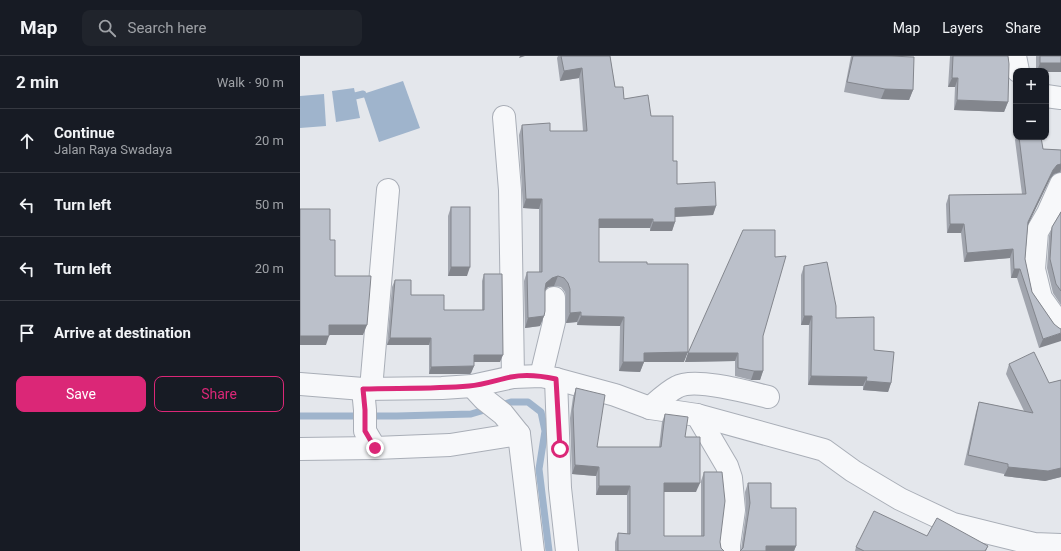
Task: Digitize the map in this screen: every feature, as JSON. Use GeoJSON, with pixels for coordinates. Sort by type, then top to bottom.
{"type":"FeatureCollection","features":[{"type":"Feature","properties":{"kind":"street"},"geometry":{"type":"LineString","coordinates":[[1016,56],[1018,68]]}},
{"type":"Feature","properties":{"kind":"street"},"geometry":{"type":"LineString","coordinates":[[1049,96],[1061,98]]}},
{"type":"Feature","properties":{"kind":"street"},"geometry":{"type":"LineString","coordinates":[[504,117],[510,190],[513,377]]}},
{"type":"Feature","properties":{"kind":"street"},"geometry":{"type":"LineString","coordinates":[[1061,184],[1048,213],[1037,232],[1034,268],[1051,296],[1061,326]]}},
{"type":"Feature","properties":{"kind":"street"},"geometry":{"type":"LineString","coordinates":[[368,430],[367,389],[388,190]]}},
{"type":"Feature","properties":{"kind":"street"},"geometry":{"type":"LineString","coordinates":[[554,298],[554,322],[548,378],[567,551]]}},
{"type":"Feature","properties":{"kind":"street"},"geometry":{"type":"LineString","coordinates":[[300,384],[367,389],[442,388],[478,392],[513,377],[548,378],[614,395],[650,408],[698,415],[824,450],[853,471],[900,499],[953,524],[1034,544],[1061,545]]}},
{"type":"Feature","properties":{"kind":"street"},"geometry":{"type":"LineString","coordinates":[[650,408],[677,386],[696,383],[725,387],[768,397]]}},
{"type":"Feature","properties":{"kind":"street"},"geometry":{"type":"LineString","coordinates":[[478,392],[502,414],[519,434],[533,551]]}},
{"type":"Feature","properties":{"kind":"street"},"geometry":{"type":"LineString","coordinates":[[698,415],[727,466],[731,478],[734,510],[729,551]]}},
{"type":"Feature","properties":{"kind":"street"},"geometry":{"type":"LineString","coordinates":[[300,449],[368,430],[450,445],[519,434]]}},
{"type":"Feature","properties":{"kind":"water"},"geometry":{"type":"Polygon","coordinates":[[[403,81],[420,128],[379,142],[363,94],[403,81]]]}},
{"type":"Feature","properties":{"kind":"water"},"geometry":{"type":"Polygon","coordinates":[[[354,88],[360,118],[336,122],[332,91],[354,88]]]}},
{"type":"Feature","properties":{"kind":"water"},"geometry":{"type":"Polygon","coordinates":[[[324,94],[326,126],[300,128],[300,96],[324,94]]]}},
{"type":"Feature","properties":{"kind":"building"},"geometry":{"type":"Polygon","coordinates":[[[561,56],[610,56],[615,87],[623,87],[624,99],[648,95],[651,116],[673,116],[673,161],[677,161],[677,184],[715,182],[716,206],[675,208],[675,222],[653,222],[653,219],[599,219],[599,262],[688,264],[688,352],[644,353],[644,362],[623,362],[624,317],[581,316],[581,312],[570,313],[570,289],[564,278],[558,276],[552,278],[546,283],[544,316],[528,318],[527,272],[542,272],[542,199],[526,199],[522,125],[550,123],[550,131],[587,131],[582,68],[564,71],[561,56]]]}},
{"type":"Feature","properties":{"kind":"building"},"geometry":{"type":"Polygon","coordinates":[[[853,56],[914,57],[913,90],[885,89],[847,82],[853,56]]]}},
{"type":"Feature","properties":{"kind":"building"},"geometry":{"type":"Polygon","coordinates":[[[953,56],[1008,56],[1008,102],[957,100],[958,78],[952,78],[953,56]]]}},
{"type":"Feature","properties":{"kind":"building"},"geometry":{"type":"Polygon","coordinates":[[[1040,56],[1061,56],[1061,63],[1040,63],[1040,56]]]}},
{"type":"Feature","properties":{"kind":"building"},"geometry":{"type":"Polygon","coordinates":[[[1019,140],[1042,140],[1043,149],[1061,150],[1061,164],[1057,165],[1053,170],[1028,222],[1025,259],[1032,292],[1054,324],[1061,329],[1061,333],[1043,339],[1020,269],[1014,269],[1013,249],[967,253],[964,224],[950,224],[949,195],[1026,194],[1019,140]]]}},
{"type":"Feature","properties":{"kind":"building"},"geometry":{"type":"Polygon","coordinates":[[[451,207],[470,207],[470,267],[451,267],[451,207]]]}},
{"type":"Feature","properties":{"kind":"building"},"geometry":{"type":"Polygon","coordinates":[[[300,209],[330,209],[330,240],[335,240],[335,276],[371,276],[367,325],[329,325],[329,336],[300,336],[300,209]]]}},
{"type":"Feature","properties":{"kind":"building"},"geometry":{"type":"Polygon","coordinates":[[[1061,212],[1061,291],[1056,284],[1050,259],[1052,227],[1061,212]]]}},
{"type":"Feature","properties":{"kind":"building"},"geometry":{"type":"Polygon","coordinates":[[[743,230],[775,230],[775,257],[786,256],[763,336],[763,371],[738,368],[738,353],[688,353],[743,230]]]}},
{"type":"Feature","properties":{"kind":"building"},"geometry":{"type":"Polygon","coordinates":[[[827,262],[836,306],[836,318],[874,317],[874,350],[894,352],[891,383],[866,381],[867,377],[811,376],[812,316],[804,316],[804,266],[827,262]]]}},
{"type":"Feature","properties":{"kind":"building"},"geometry":{"type":"Polygon","coordinates":[[[484,274],[502,274],[503,355],[474,355],[474,366],[431,367],[431,338],[390,338],[395,280],[411,280],[411,295],[444,295],[444,310],[484,310],[484,274]]]}},
{"type":"Feature","properties":{"kind":"building"},"geometry":{"type":"Polygon","coordinates":[[[1034,352],[1049,383],[1061,380],[1061,468],[1048,471],[1008,467],[1008,464],[968,455],[979,402],[1033,413],[1009,364],[1034,352]]]}},
{"type":"Feature","properties":{"kind":"building"},"geometry":{"type":"Polygon","coordinates":[[[576,388],[605,395],[597,447],[661,447],[665,414],[688,417],[685,437],[700,437],[700,483],[664,483],[664,536],[704,536],[704,472],[722,472],[725,501],[720,542],[721,548],[724,551],[618,551],[618,533],[630,534],[630,486],[599,486],[599,467],[575,465],[573,409],[576,388]]]}},
{"type":"Feature","properties":{"kind":"building"},"geometry":{"type":"Polygon","coordinates":[[[748,483],[771,483],[771,508],[796,508],[796,546],[766,546],[766,551],[740,551],[743,548],[750,503],[748,483]]]}},
{"type":"Feature","properties":{"kind":"building"},"geometry":{"type":"Polygon","coordinates":[[[874,511],[927,536],[937,518],[988,546],[985,551],[864,551],[856,547],[874,511]]]}},
{"type":"Feature","properties":{"kind":"waterway"},"geometry":{"type":"LineString","coordinates":[[355,96],[363,94]]}},
{"type":"Feature","properties":{"kind":"waterway"},"geometry":{"type":"LineString","coordinates":[[300,416],[471,414],[511,402],[528,402],[541,412],[545,431],[539,469],[549,551]]}},
{"type":"Feature","properties":{"kind":"route"},"geometry":{"type":"LineString","coordinates":[[375,448],[365,431],[363,389],[472,386],[513,377],[541,376],[556,379],[560,449]]}}]}
